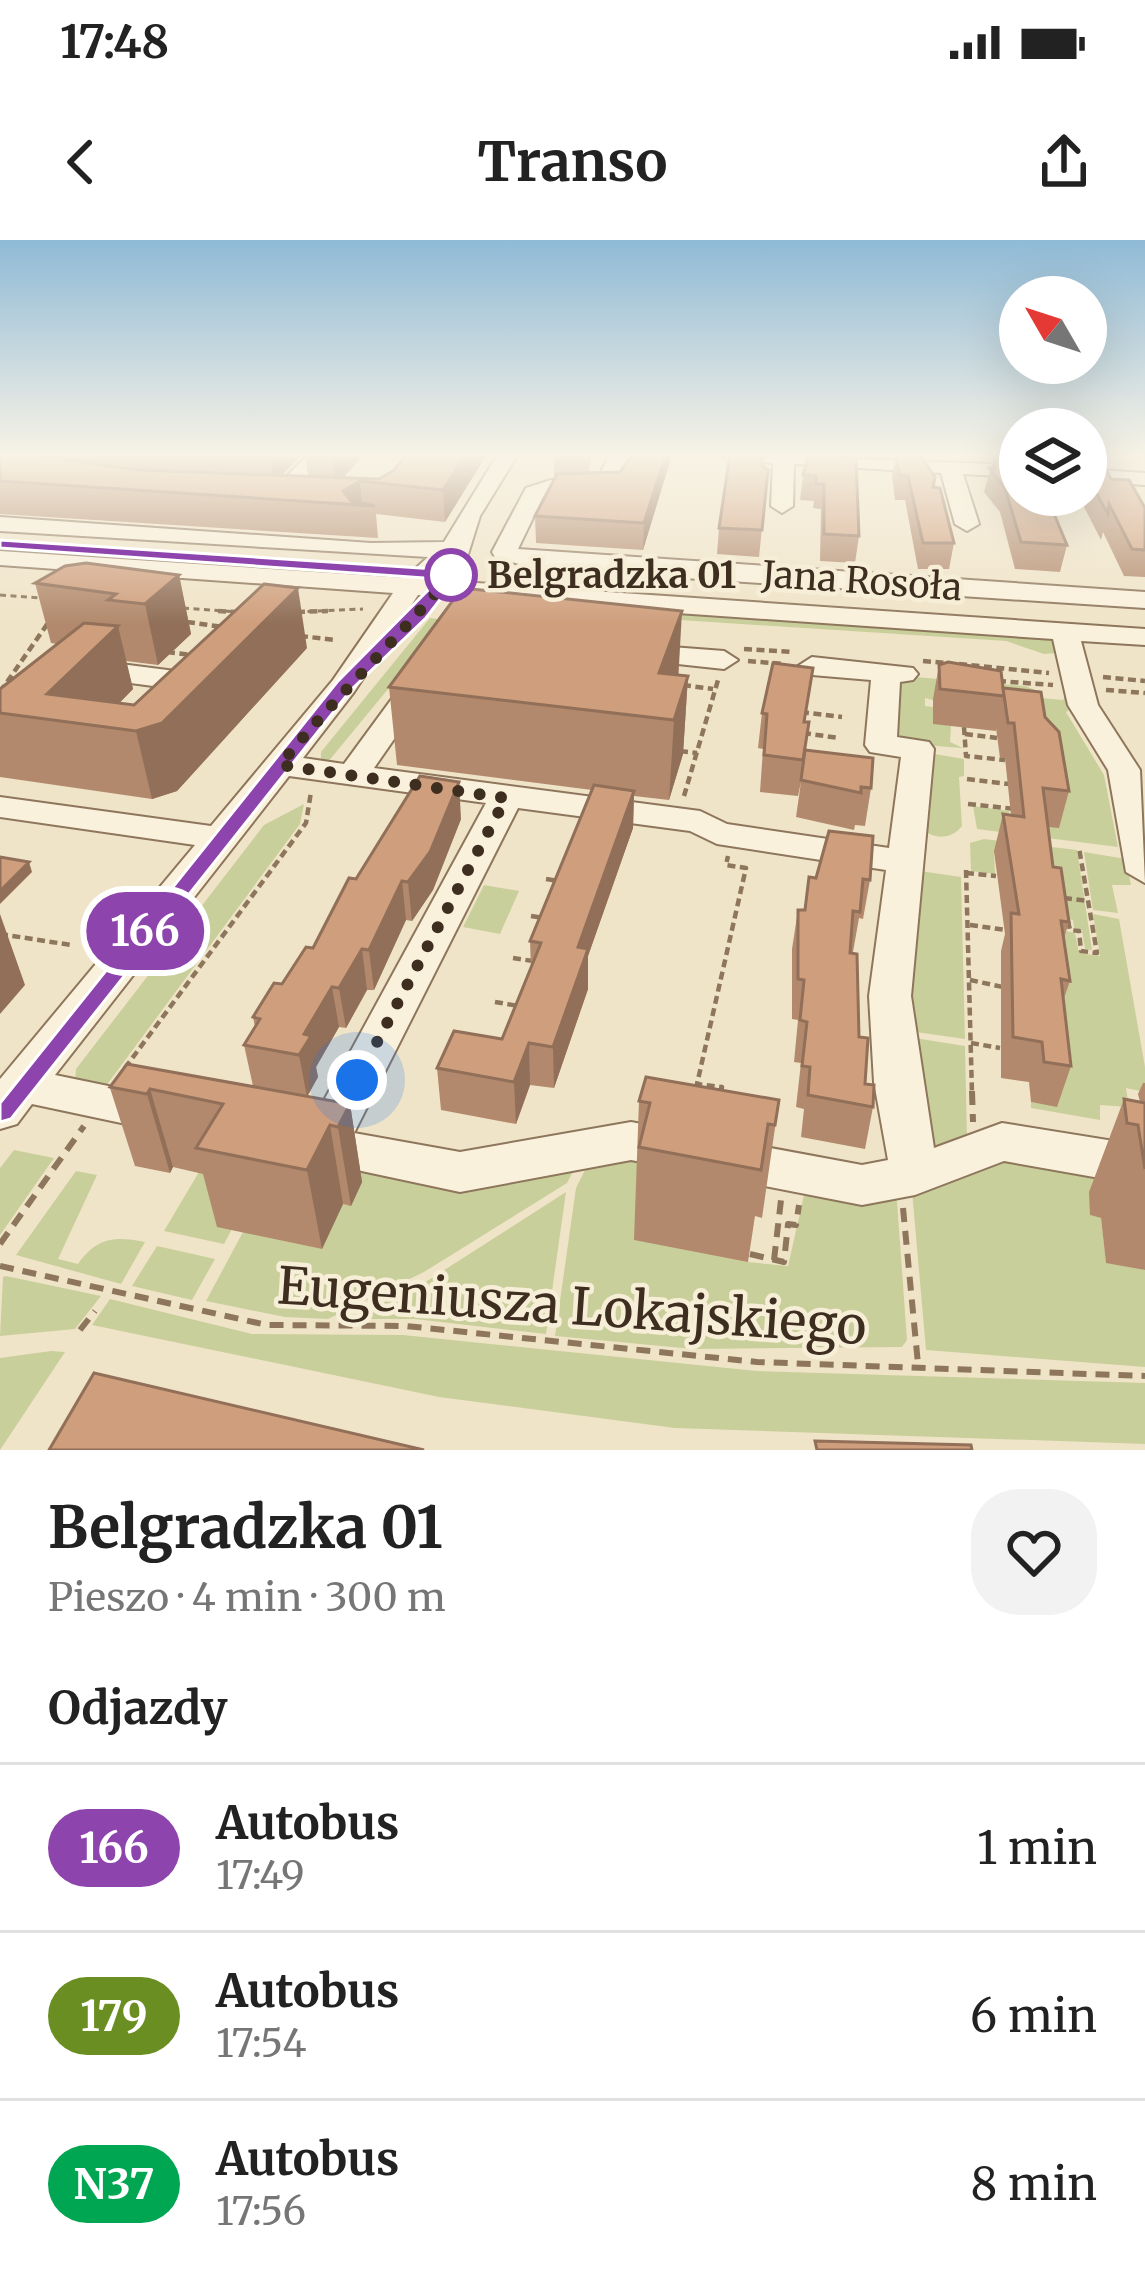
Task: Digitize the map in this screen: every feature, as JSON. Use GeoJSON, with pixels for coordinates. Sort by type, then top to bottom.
{"type":"FeatureCollection","features":[{"type":"Feature","properties":{"kind":"street"},"geometry":{"type":"LineString","coordinates":[[11,1098],[446,558],[474,510]]}},
{"type":"Feature","properties":{"kind":"street"},"geometry":{"type":"LineString","coordinates":[[525,510],[504,552],[532,561],[1145,600]]}},
{"type":"Feature","properties":{"kind":"street"},"geometry":{"type":"LineString","coordinates":[[963,510],[967,524]]}},
{"type":"Feature","properties":{"kind":"street"},"geometry":{"type":"LineString","coordinates":[[0,524],[393,545]]}},
{"type":"Feature","properties":{"kind":"street"},"geometry":{"type":"LineString","coordinates":[[363,524],[446,558]]}},
{"type":"Feature","properties":{"kind":"street"},"geometry":{"type":"LineString","coordinates":[[329,541],[393,545],[446,558],[509,536]]}},
{"type":"Feature","properties":{"kind":"street","name":"Jana Rosoła"},"geometry":{"type":"LineString","coordinates":[[0,544],[446,558],[1145,621]]}},
{"type":"Feature","properties":{"kind":"street","name":"Jana Rosoła"},"geometry":{"type":"LineString","coordinates":[[0,558],[127,576],[446,558],[1145,637]]}},
{"type":"Feature","properties":{"kind":"street"},"geometry":{"type":"LineString","coordinates":[[0,576],[127,576]]}},
{"type":"Feature","properties":{"kind":"street"},"geometry":{"type":"LineString","coordinates":[[1065,631],[1083,705],[1124,770],[1145,872]]}},
{"type":"Feature","properties":{"kind":"street"},"geometry":{"type":"LineString","coordinates":[[603,650],[724,660]]}},
{"type":"Feature","properties":{"kind":"street"},"geometry":{"type":"LineString","coordinates":[[337,776],[442,651]]}},
{"type":"Feature","properties":{"kind":"street"},"geometry":{"type":"LineString","coordinates":[[812,666],[894,673],[881,745],[918,749],[890,996],[908,1178]]}},
{"type":"Feature","properties":{"kind":"street"},"geometry":{"type":"LineString","coordinates":[[53,700],[98,670],[191,682]]}},
{"type":"Feature","properties":{"kind":"street"},"geometry":{"type":"LineString","coordinates":[[280,765],[711,825],[724,834],[906,862]]}},
{"type":"Feature","properties":{"kind":"street"},"geometry":{"type":"LineString","coordinates":[[323,1146],[506,798]]}},
{"type":"Feature","properties":{"kind":"street"},"geometry":{"type":"LineString","coordinates":[[0,807],[220,838]]}},
{"type":"Feature","properties":{"kind":"street"},"geometry":{"type":"LineString","coordinates":[[11,1098],[101,1101],[202,1121]]}},
{"type":"Feature","properties":{"kind":"street"},"geometry":{"type":"LineString","coordinates":[[263,1134],[460,1172],[633,1135],[793,1184],[862,1185],[908,1178],[1002,1142],[1145,1166]]}},
{"type":"Feature","properties":{"kind":"path"},"geometry":{"type":"LineString","coordinates":[[0,596],[47,598]]}},
{"type":"Feature","properties":{"kind":"path"},"geometry":{"type":"LineString","coordinates":[[334,600],[370,605]]}},
{"type":"Feature","properties":{"kind":"path"},"geometry":{"type":"LineString","coordinates":[[311,602],[281,610],[363,609]]}},
{"type":"Feature","properties":{"kind":"path"},"geometry":{"type":"LineString","coordinates":[[177,608],[254,613]]}},
{"type":"Feature","properties":{"kind":"path"},"geometry":{"type":"LineString","coordinates":[[0,692],[56,615]]}},
{"type":"Feature","properties":{"kind":"path"},"geometry":{"type":"LineString","coordinates":[[185,622],[228,627]]}},
{"type":"Feature","properties":{"kind":"path"},"geometry":{"type":"LineString","coordinates":[[293,635],[336,640]]}},
{"type":"Feature","properties":{"kind":"path"},"geometry":{"type":"LineString","coordinates":[[677,820],[724,660],[812,666]]}},
{"type":"Feature","properties":{"kind":"path"},"geometry":{"type":"LineString","coordinates":[[991,680],[1145,693]]}},
{"type":"Feature","properties":{"kind":"path"},"geometry":{"type":"LineString","coordinates":[[684,682],[716,689]]}},
{"type":"Feature","properties":{"kind":"path"},"geometry":{"type":"LineString","coordinates":[[822,715],[824,704]]}},
{"type":"Feature","properties":{"kind":"path"},"geometry":{"type":"LineString","coordinates":[[802,712],[842,717]]}},
{"type":"Feature","properties":{"kind":"path"},"geometry":{"type":"LineString","coordinates":[[998,738],[964,731],[966,756],[1005,760]]}},
{"type":"Feature","properties":{"kind":"path"},"geometry":{"type":"LineString","coordinates":[[797,733],[839,738]]}},
{"type":"Feature","properties":{"kind":"path"},"geometry":{"type":"LineString","coordinates":[[678,751],[697,753]]}},
{"type":"Feature","properties":{"kind":"path"},"geometry":{"type":"LineString","coordinates":[[0,1244],[306,823],[308,800],[337,776]]}},
{"type":"Feature","properties":{"kind":"path"},"geometry":{"type":"LineString","coordinates":[[967,779],[1013,785]]}},
{"type":"Feature","properties":{"kind":"path"},"geometry":{"type":"LineString","coordinates":[[669,783],[687,786]]}},
{"type":"Feature","properties":{"kind":"path"},"geometry":{"type":"LineString","coordinates":[[968,804],[1016,809]]}},
{"type":"Feature","properties":{"kind":"path"},"geometry":{"type":"LineString","coordinates":[[709,1157],[722,1088],[697,1084],[746,868],[726,865],[724,834]]}},
{"type":"Feature","properties":{"kind":"path"},"geometry":{"type":"LineString","coordinates":[[1051,919],[1070,921],[1070,930],[1078,931],[1082,951],[1097,953],[1079,848]]}},
{"type":"Feature","properties":{"kind":"path"},"geometry":{"type":"LineString","coordinates":[[974,1149],[966,872],[996,876]]}},
{"type":"Feature","properties":{"kind":"path"},"geometry":{"type":"LineString","coordinates":[[546,879],[570,883]]}},
{"type":"Feature","properties":{"kind":"path"},"geometry":{"type":"LineString","coordinates":[[1065,898],[1088,902]]}},
{"type":"Feature","properties":{"kind":"path"},"geometry":{"type":"LineString","coordinates":[[531,916],[555,920]]}},
{"type":"Feature","properties":{"kind":"path"},"geometry":{"type":"LineString","coordinates":[[968,925],[1006,930]]}},
{"type":"Feature","properties":{"kind":"path"},"geometry":{"type":"LineString","coordinates":[[0,934],[71,945]]}},
{"type":"Feature","properties":{"kind":"path"},"geometry":{"type":"LineString","coordinates":[[514,958],[538,962]]}},
{"type":"Feature","properties":{"kind":"path"},"geometry":{"type":"LineString","coordinates":[[970,980],[1003,987]]}},
{"type":"Feature","properties":{"kind":"path"},"geometry":{"type":"LineString","coordinates":[[495,1002],[532,1008]]}},
{"type":"Feature","properties":{"kind":"path"},"geometry":{"type":"LineString","coordinates":[[971,1043],[1000,1048]]}},
{"type":"Feature","properties":{"kind":"path"},"geometry":{"type":"LineString","coordinates":[[908,1178],[918,1364]]}},
{"type":"Feature","properties":{"kind":"path"},"geometry":{"type":"LineString","coordinates":[[788,1224],[796,1226],[793,1184]]}},
{"type":"Feature","properties":{"kind":"path"},"geometry":{"type":"LineString","coordinates":[[750,1255],[784,1262],[793,1184]]}},
{"type":"Feature","properties":{"kind":"path"},"geometry":{"type":"LineString","coordinates":[[774,1260],[793,1184]]}},
{"type":"Feature","properties":{"kind":"path","name":"Eugeniusza Lokajskiego"},"geometry":{"type":"LineString","coordinates":[[0,1265],[267,1324],[406,1326],[757,1362],[918,1364],[1145,1376]]}},
{"type":"Feature","properties":{"kind":"path"},"geometry":{"type":"LineString","coordinates":[[80,1330],[95,1310]]}},
{"type":"Feature","properties":{"kind":"green space"},"geometry":{"type":"Polygon","coordinates":[[[656,610],[1042,636],[1052,640],[1057,653],[1044,654],[1006,641],[665,619],[656,610]]]}},
{"type":"Feature","properties":{"kind":"green space"},"geometry":{"type":"Polygon","coordinates":[[[430,618],[445,620],[327,763],[321,760],[321,752],[430,618]]]}},
{"type":"Feature","properties":{"kind":"green space"},"geometry":{"type":"Polygon","coordinates":[[[891,675],[1025,686],[1038,691],[1040,698],[1063,700],[1067,693],[1071,709],[1066,712],[1104,775],[1118,847],[977,829],[973,806],[1009,811],[1011,822],[1032,726],[925,698],[925,706],[933,707],[933,723],[951,726],[950,742],[963,748],[894,743],[891,675]]]}},
{"type":"Feature","properties":{"kind":"green space"},"geometry":{"type":"Polygon","coordinates":[[[929,753],[964,759],[964,776],[959,777],[962,826],[949,836],[923,830],[929,753]]]}},
{"type":"Feature","properties":{"kind":"green space"},"geometry":{"type":"Polygon","coordinates":[[[304,804],[300,824],[103,1090],[75,1082],[76,1069],[264,825],[304,804]]]}},
{"type":"Feature","properties":{"kind":"green space"},"geometry":{"type":"Polygon","coordinates":[[[984,839],[1077,850],[1092,950],[1085,949],[1082,930],[1074,928],[1073,920],[1059,917],[994,851],[995,874],[971,871],[970,843],[984,839]]]}},
{"type":"Feature","properties":{"kind":"green space"},"geometry":{"type":"Polygon","coordinates":[[[1084,852],[1126,859],[1131,885],[1112,885],[1118,913],[1093,910],[1084,852]]]}},
{"type":"Feature","properties":{"kind":"green space"},"geometry":{"type":"Polygon","coordinates":[[[920,871],[961,877],[965,1039],[902,1030],[920,871]]]}},
{"type":"Feature","properties":{"kind":"green space"},"geometry":{"type":"Polygon","coordinates":[[[484,885],[519,891],[500,934],[463,927],[484,885]]]}},
{"type":"Feature","properties":{"kind":"green space"},"geometry":{"type":"Polygon","coordinates":[[[1093,914],[1119,919],[1145,1067],[1145,1092],[1126,1088],[1129,1107],[1100,1105],[1100,1120],[1031,1108],[1031,1102],[1056,1106],[1050,960],[1066,922],[1066,931],[1075,933],[1079,953],[1100,956],[1093,914]]]}},
{"type":"Feature","properties":{"kind":"green space"},"geometry":{"type":"Polygon","coordinates":[[[902,1036],[965,1046],[967,1139],[931,1149],[902,1036]]]}},
{"type":"Feature","properties":{"kind":"green space"},"geometry":{"type":"Polygon","coordinates":[[[14,1150],[54,1158],[0,1235],[0,1168],[14,1150]]]}},
{"type":"Feature","properties":{"kind":"green space"},"geometry":{"type":"Polygon","coordinates":[[[638,1151],[748,1262],[788,1266],[807,1182],[891,1192],[897,1201],[907,1340],[902,1347],[693,1349],[555,1336],[576,1188],[591,1158],[638,1151]]]}},
{"type":"Feature","properties":{"kind":"green space"},"geometry":{"type":"Polygon","coordinates":[[[1001,1156],[1145,1175],[1091,1215],[1101,1218],[1106,1262],[1145,1270],[1145,1367],[926,1350],[912,1191],[1001,1156]]]}},
{"type":"Feature","properties":{"kind":"green space"},"geometry":{"type":"Polygon","coordinates":[[[325,1159],[579,1160],[567,1183],[424,1272],[328,1319],[285,1317],[206,1301],[243,1232],[322,1249],[343,1204],[351,1205],[325,1159]]]}},
{"type":"Feature","properties":{"kind":"green space"},"geometry":{"type":"Polygon","coordinates":[[[76,1171],[97,1175],[58,1259],[78,1264],[92,1248],[107,1241],[145,1242],[121,1284],[16,1255],[76,1171]]]}},
{"type":"Feature","properties":{"kind":"green space"},"geometry":{"type":"Polygon","coordinates":[[[199,1172],[233,1179],[232,1229],[224,1244],[164,1231],[199,1172]]]}},
{"type":"Feature","properties":{"kind":"green space"},"geometry":{"type":"Polygon","coordinates":[[[566,1192],[546,1334],[415,1319],[349,1319],[424,1283],[566,1192]]]}},
{"type":"Feature","properties":{"kind":"green space"},"geometry":{"type":"Polygon","coordinates":[[[157,1246],[215,1259],[192,1300],[132,1286],[157,1246]]]}},
{"type":"Feature","properties":{"kind":"green space"},"geometry":{"type":"Polygon","coordinates":[[[3,1277],[101,1296],[75,1329],[0,1336],[3,1277]]]}},
{"type":"Feature","properties":{"kind":"green space"},"geometry":{"type":"Polygon","coordinates":[[[110,1299],[252,1334],[403,1335],[757,1371],[1145,1383],[1145,1444],[675,1428],[439,1397],[92,1325],[110,1299]]]}},
{"type":"Feature","properties":{"kind":"green space"},"geometry":{"type":"Polygon","coordinates":[[[65,1352],[0,1450],[0,1358],[65,1352]]]}},
{"type":"Feature","properties":{"kind":"building"},"geometry":{"type":"Polygon","coordinates":[[[538,510],[648,510],[644,523],[535,516],[538,510]]]}},
{"type":"Feature","properties":{"kind":"building"},"geometry":{"type":"Polygon","coordinates":[[[722,510],[764,510],[762,530],[719,528],[722,510]]]}},
{"type":"Feature","properties":{"kind":"building"},"geometry":{"type":"Polygon","coordinates":[[[824,510],[858,510],[859,536],[824,534],[824,510]]]}},
{"type":"Feature","properties":{"kind":"building"},"geometry":{"type":"Polygon","coordinates":[[[916,510],[946,510],[954,543],[923,543],[916,510]]]}},
{"type":"Feature","properties":{"kind":"building"},"geometry":{"type":"Polygon","coordinates":[[[1112,510],[1145,510],[1145,550],[1132,549],[1112,510]]]}},
{"type":"Feature","properties":{"kind":"building"},"geometry":{"type":"Polygon","coordinates":[[[1013,516],[1055,516],[1067,545],[1021,542],[1013,516]]]}},
{"type":"Feature","properties":{"kind":"building"},"geometry":{"type":"Polygon","coordinates":[[[86,563],[179,575],[145,604],[108,600],[116,594],[35,583],[65,566],[86,563]]]}},
{"type":"Feature","properties":{"kind":"building"},"geometry":{"type":"Polygon","coordinates":[[[264,584],[298,588],[162,723],[136,731],[0,713],[0,689],[84,623],[118,626],[47,694],[134,705],[264,584]]]}},
{"type":"Feature","properties":{"kind":"building"},"geometry":{"type":"Polygon","coordinates":[[[462,588],[682,611],[659,673],[688,676],[674,720],[389,687],[462,588]]]}},
{"type":"Feature","properties":{"kind":"building"},"geometry":{"type":"Polygon","coordinates":[[[948,662],[1001,671],[1004,696],[940,689],[939,665],[948,662]]]}},
{"type":"Feature","properties":{"kind":"building"},"geometry":{"type":"Polygon","coordinates":[[[773,663],[813,668],[803,760],[764,755],[767,714],[762,713],[773,663]]]}},
{"type":"Feature","properties":{"kind":"building"},"geometry":{"type":"Polygon","coordinates":[[[1003,688],[1041,692],[1045,717],[1059,732],[1069,791],[1043,788],[1053,867],[1061,868],[1069,922],[1061,921],[1070,981],[1061,979],[1071,1066],[1044,1062],[1042,1042],[1013,1037],[1011,913],[1019,914],[1003,814],[1024,817],[1014,723],[1008,723],[1003,688]]]}},
{"type":"Feature","properties":{"kind":"building"},"geometry":{"type":"Polygon","coordinates":[[[805,750],[873,758],[871,788],[861,787],[861,793],[801,780],[805,750]]]}},
{"type":"Feature","properties":{"kind":"building"},"geometry":{"type":"Polygon","coordinates":[[[420,776],[459,782],[430,852],[408,882],[402,881],[369,950],[362,949],[339,988],[332,987],[304,1034],[311,1036],[299,1055],[244,1045],[260,1019],[253,1017],[274,983],[282,984],[306,947],[313,948],[349,878],[356,879],[420,776]]]}},
{"type":"Feature","properties":{"kind":"building"},"geometry":{"type":"Polygon","coordinates":[[[594,785],[634,791],[578,947],[588,949],[553,1047],[529,1043],[514,1082],[437,1068],[454,1031],[502,1039],[541,943],[530,941],[594,785]]]}},
{"type":"Feature","properties":{"kind":"building"},"geometry":{"type":"Polygon","coordinates":[[[829,831],[873,836],[870,880],[863,879],[860,912],[853,911],[850,953],[857,954],[859,1037],[868,1038],[865,1084],[874,1085],[873,1107],[808,1095],[810,1067],[802,1066],[807,1022],[800,1020],[804,980],[798,979],[798,910],[805,910],[809,877],[816,878],[829,831]]]}},
{"type":"Feature","properties":{"kind":"building"},"geometry":{"type":"Polygon","coordinates":[[[0,857],[29,862],[0,891],[0,857]]]}},
{"type":"Feature","properties":{"kind":"building"},"geometry":{"type":"Polygon","coordinates":[[[127,1064],[350,1104],[338,1127],[330,1125],[307,1170],[196,1148],[223,1104],[150,1089],[147,1094],[110,1087],[127,1064]]]}},
{"type":"Feature","properties":{"kind":"building"},"geometry":{"type":"Polygon","coordinates":[[[646,1077],[779,1100],[775,1125],[768,1124],[761,1170],[639,1147],[650,1103],[639,1101],[646,1077]]]}},
{"type":"Feature","properties":{"kind":"building"},"geometry":{"type":"Polygon","coordinates":[[[1124,1099],[1145,1103],[1145,1169],[1138,1125],[1127,1123],[1124,1099]]]}},
{"type":"Feature","properties":{"kind":"building"},"geometry":{"type":"Polygon","coordinates":[[[94,1373],[424,1450],[49,1450],[94,1373]]]}},
{"type":"Feature","properties":{"kind":"building"},"geometry":{"type":"Polygon","coordinates":[[[815,1441],[971,1445],[972,1450],[817,1450],[815,1441]]]}},
{"type":"Feature","properties":{"kind":"bus line","name":"166"},"geometry":{"type":"LineString","coordinates":[[0,544],[451,575],[420,614],[344,686],[0,1111]]}},
{"type":"Feature","properties":{"kind":"place","name":"Belgradzka 01"},"geometry":{"type":"Point","coordinates":[451,575]}},
{"type":"Feature","properties":{"kind":"route"},"geometry":{"type":"LineString","coordinates":[[357,1080],[506,798],[280,765],[344,686],[413,621],[451,575]]}}]}
